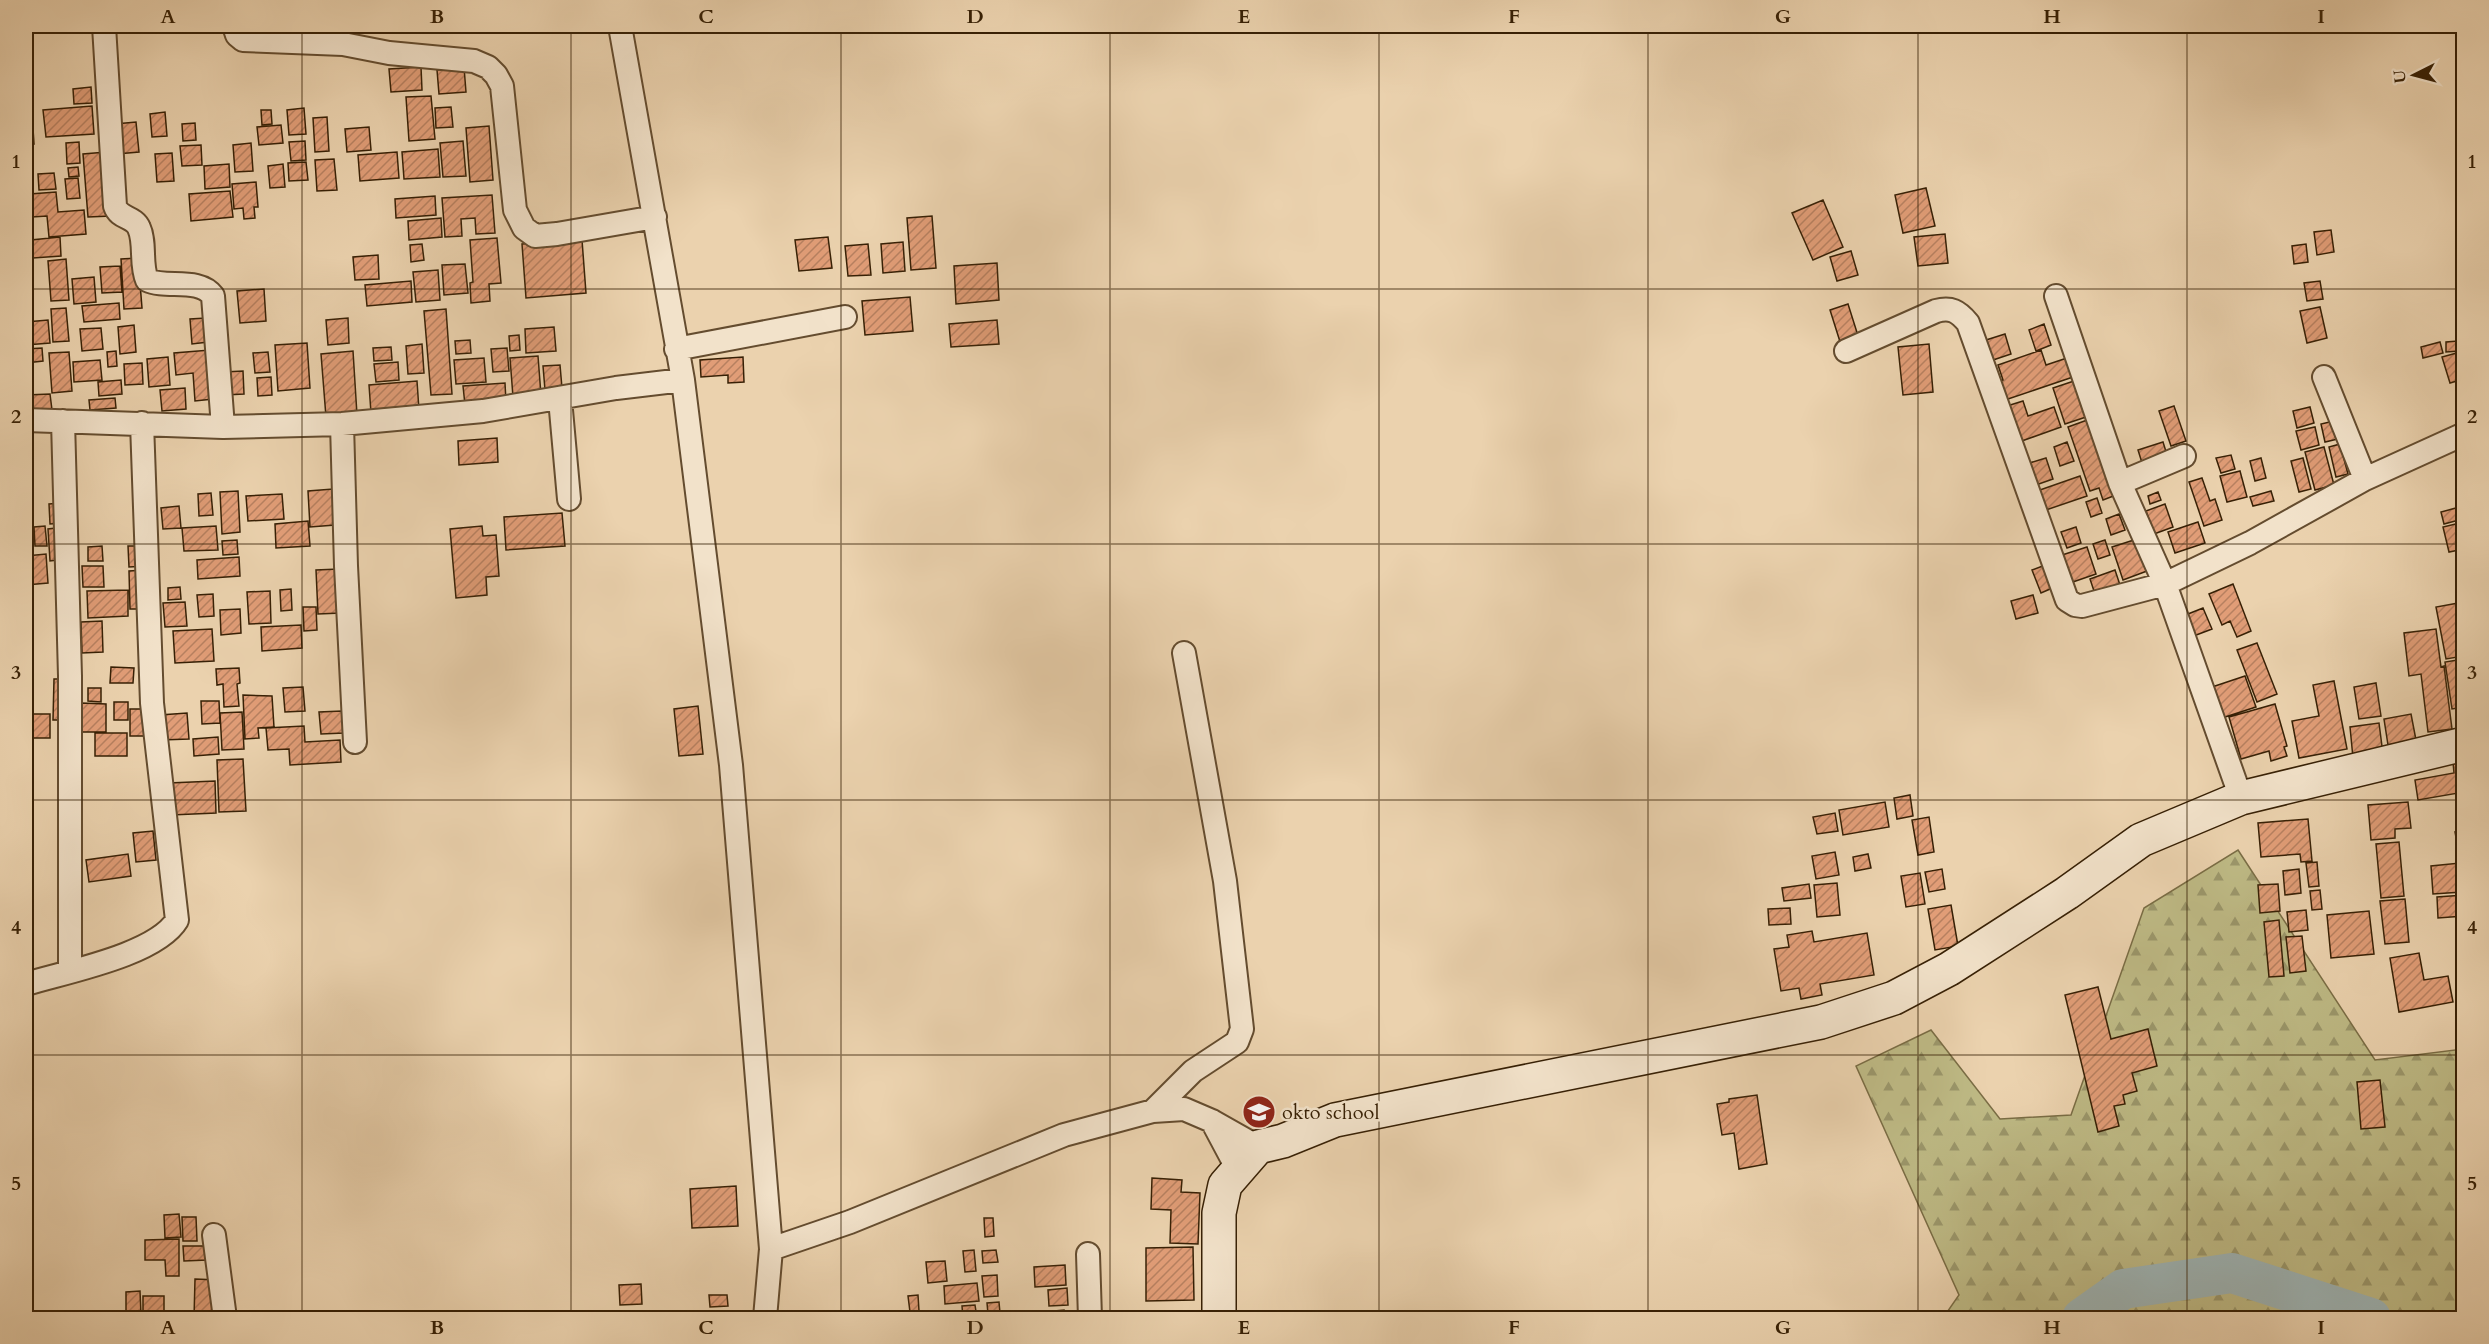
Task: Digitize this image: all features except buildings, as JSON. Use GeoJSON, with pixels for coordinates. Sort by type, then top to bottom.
{"type":"FeatureCollection","features":[{"type":"Feature","properties":{"kind":"main road"},"geometry":{"type":"LineString","coordinates":[[1219,1318],[1219,1213],[1225,1185],[1248,1158],[1283,1141],[1335,1120],[1821,1022],[1894,998],[1969,957],[2067,893],[2141,840],[2241,798],[2463,744]]}},
{"type":"Feature","properties":{"kind":"street"},"geometry":{"type":"LineString","coordinates":[[104,26],[115,206],[119,214],[135,222],[140,229],[147,280],[155,284],[178,284],[204,288],[213,297],[223,427]]}},
{"type":"Feature","properties":{"kind":"street"},"geometry":{"type":"LineString","coordinates":[[234,26],[237,36],[243,40],[343,45],[388,53],[474,61],[488,66],[502,86],[515,210],[524,228],[535,236],[655,217]]}},
{"type":"Feature","properties":{"kind":"street"},"geometry":{"type":"LineString","coordinates":[[620,26],[683,380],[731,765],[771,1249],[765,1318]]}},
{"type":"Feature","properties":{"kind":"street"},"geometry":{"type":"LineString","coordinates":[[2056,296],[2120,483],[2165,584],[2241,798]]}},
{"type":"Feature","properties":{"kind":"street"},"geometry":{"type":"LineString","coordinates":[[1846,351],[1936,310],[1950,309],[1960,314],[1968,323],[2067,600],[2082,606],[2165,584],[2250,543],[2365,479],[2463,434]]}},
{"type":"Feature","properties":{"kind":"street"},"geometry":{"type":"LineString","coordinates":[[676,350],[845,316]]}},
{"type":"Feature","properties":{"kind":"street"},"geometry":{"type":"LineString","coordinates":[[2324,377],[2365,479]]}},
{"type":"Feature","properties":{"kind":"street"},"geometry":{"type":"LineString","coordinates":[[26,420],[223,427],[342,424],[483,411],[616,388],[683,380]]}},
{"type":"Feature","properties":{"kind":"street"},"geometry":{"type":"LineString","coordinates":[[560,399],[569,499]]}},
{"type":"Feature","properties":{"kind":"street"},"geometry":{"type":"LineString","coordinates":[[63,421],[70,676],[70,971]]}},
{"type":"Feature","properties":{"kind":"street"},"geometry":{"type":"LineString","coordinates":[[26,984],[126,956],[168,932],[177,920],[152,703],[142,423]]}},
{"type":"Feature","properties":{"kind":"street"},"geometry":{"type":"LineString","coordinates":[[342,424],[346,566],[356,742]]}},
{"type":"Feature","properties":{"kind":"street"},"geometry":{"type":"LineString","coordinates":[[2120,483],[2184,456]]}},
{"type":"Feature","properties":{"kind":"street"},"geometry":{"type":"LineString","coordinates":[[1153,1111],[1193,1071],[1237,1042],[1242,1029],[1225,881],[1184,652]]}},
{"type":"Feature","properties":{"kind":"street"},"geometry":{"type":"LineString","coordinates":[[771,1249],[872,1214],[1064,1135],[1153,1111],[1184,1109],[1212,1121],[1248,1158]]}},
{"type":"Feature","properties":{"kind":"street"},"geometry":{"type":"LineString","coordinates":[[214,1235],[225,1318]]}},
{"type":"Feature","properties":{"kind":"street"},"geometry":{"type":"LineString","coordinates":[[1088,1254],[1090,1318]]}},
{"type":"Feature","properties":{"kind":"green space"},"geometry":{"type":"Polygon","coordinates":[[[2238,850],[2375,1060],[2463,1049],[2463,1318],[1943,1318],[1959,1295],[1856,1066],[1931,1030],[2000,1119],[2071,1115],[2144,908],[2238,850]]]}},
{"type":"Feature","properties":{"kind":"waterway"},"geometry":{"type":"LineString","coordinates":[[2082,1318],[2123,1289],[2232,1273],[2371,1318]]}},
{"type":"Feature","properties":{"kind":"place","name":"okto school"},"geometry":{"type":"Point","coordinates":[1259,1112]}}]}
